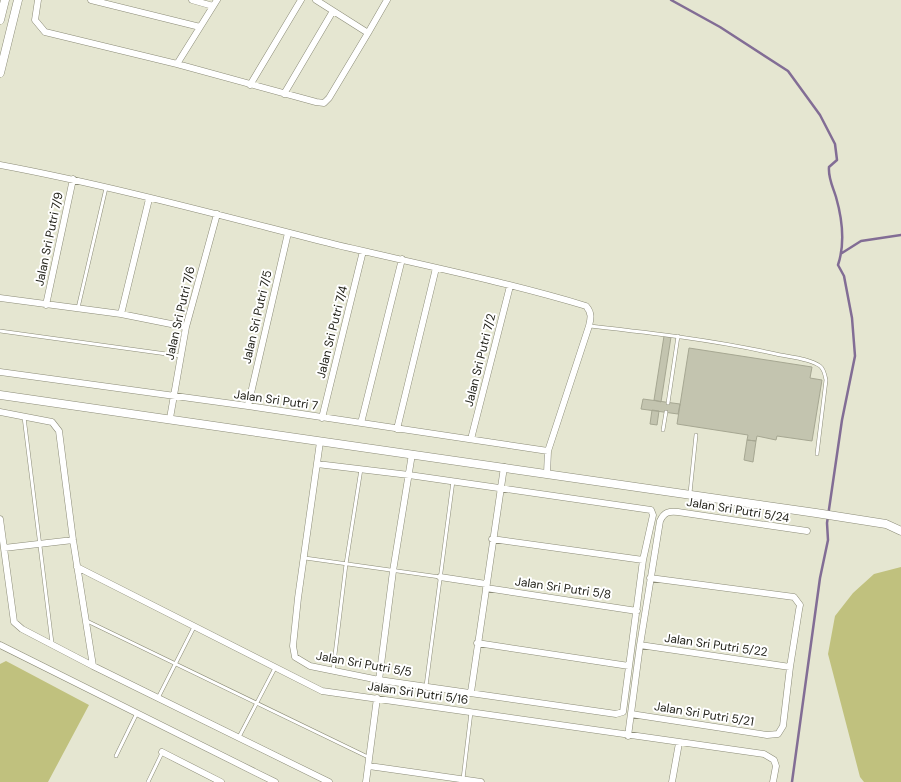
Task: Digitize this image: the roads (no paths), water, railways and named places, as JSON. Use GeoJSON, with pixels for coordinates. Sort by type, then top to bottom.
{"type":"FeatureCollection","features":[{"type":"Feature","properties":{"kind":"street"},"geometry":{"type":"LineString","coordinates":[[0,20],[4,0]]}},
{"type":"Feature","properties":{"kind":"street"},"geometry":{"type":"LineString","coordinates":[[0,73],[18,0]]}},
{"type":"Feature","properties":{"kind":"street"},"geometry":{"type":"LineString","coordinates":[[38,0],[35,20],[45,32],[177,64],[284,94],[324,102],[329,98],[387,0]]}},
{"type":"Feature","properties":{"kind":"street"},"geometry":{"type":"LineString","coordinates":[[91,0],[200,27]]}},
{"type":"Feature","properties":{"kind":"street"},"geometry":{"type":"LineString","coordinates":[[192,0],[213,6]]}},
{"type":"Feature","properties":{"kind":"street"},"geometry":{"type":"LineString","coordinates":[[177,64],[217,0]]}},
{"type":"Feature","properties":{"kind":"street"},"geometry":{"type":"LineString","coordinates":[[250,85],[301,0]]}},
{"type":"Feature","properties":{"kind":"street"},"geometry":{"type":"LineString","coordinates":[[316,0],[368,32]]}},
{"type":"Feature","properties":{"kind":"street"},"geometry":{"type":"LineString","coordinates":[[284,94],[333,11]]}},
{"type":"Feature","properties":{"kind":"street"},"geometry":{"type":"LineString","coordinates":[[0,165],[73,179],[288,233],[402,259],[586,306],[590,310],[591,316],[589,326],[548,451],[547,473]]}},
{"type":"Feature","properties":{"kind":"street","name":"Jalan Sri Putri 7/9"},"geometry":{"type":"LineString","coordinates":[[46,305],[73,179]]}},
{"type":"Feature","properties":{"kind":"street"},"geometry":{"type":"LineString","coordinates":[[121,314],[149,199]]}},
{"type":"Feature","properties":{"kind":"street","name":"Jalan Sri Putri 7/6"},"geometry":{"type":"LineString","coordinates":[[170,418],[186,327],[217,214]]}},
{"type":"Feature","properties":{"kind":"street","name":"Jalan Sri Putri 7/5"},"geometry":{"type":"LineString","coordinates":[[248,406],[288,233]]}},
{"type":"Feature","properties":{"kind":"street","name":"Jalan Sri Putri 7/4"},"geometry":{"type":"LineString","coordinates":[[322,418],[363,251]]}},
{"type":"Feature","properties":{"kind":"street"},"geometry":{"type":"LineString","coordinates":[[361,423],[402,259]]}},
{"type":"Feature","properties":{"kind":"street"},"geometry":{"type":"LineString","coordinates":[[397,429],[436,268]]}},
{"type":"Feature","properties":{"kind":"street","name":"Jalan Sri Putri 7/2"},"geometry":{"type":"LineString","coordinates":[[471,440],[510,286]]}},
{"type":"Feature","properties":{"kind":"street"},"geometry":{"type":"LineString","coordinates":[[0,298],[121,314],[186,327]]}},
{"type":"Feature","properties":{"kind":"street","name":"Jalan Sri Putri 7"},"geometry":{"type":"LineString","coordinates":[[0,372],[173,397],[248,406],[548,451]]}},
{"type":"Feature","properties":{"kind":"street"},"geometry":{"type":"LineString","coordinates":[[0,395],[170,418],[320,442],[547,473],[843,517],[886,524],[901,531]]}},
{"type":"Feature","properties":{"kind":"street"},"geometry":{"type":"LineString","coordinates":[[0,412],[52,422],[59,431],[73,540],[93,666]]}},
{"type":"Feature","properties":{"kind":"street","name":"Jalan Sri Putri 5/5"},"geometry":{"type":"LineString","coordinates":[[320,442],[298,604],[294,652],[295,657],[310,666],[379,680],[471,692],[609,714],[623,712],[628,666]]}},
{"type":"Feature","properties":{"kind":"street"},"geometry":{"type":"LineString","coordinates":[[379,680],[412,454]]}},
{"type":"Feature","properties":{"kind":"street"},"geometry":{"type":"LineString","coordinates":[[317,464],[453,481],[651,510],[653,515],[643,560],[628,666],[477,644]]}},
{"type":"Feature","properties":{"kind":"street"},"geometry":{"type":"LineString","coordinates":[[471,692],[492,539],[504,467]]}},
{"type":"Feature","properties":{"kind":"street","name":"Jalan Sri Putri 5/24"},"geometry":{"type":"LineString","coordinates":[[650,578],[660,521],[662,515],[667,512],[807,531]]}},
{"type":"Feature","properties":{"kind":"street"},"geometry":{"type":"LineString","coordinates":[[0,519],[12,616],[14,622],[22,629],[93,666],[329,782]]}},
{"type":"Feature","properties":{"kind":"street"},"geometry":{"type":"LineString","coordinates":[[492,539],[643,560]]}},
{"type":"Feature","properties":{"kind":"street"},"geometry":{"type":"LineString","coordinates":[[4,548],[73,540]]}},
{"type":"Feature","properties":{"kind":"street","name":"Jalan Sri Putri 5/16"},"geometry":{"type":"LineString","coordinates":[[77,567],[322,691],[628,736],[764,754],[774,760],[776,766],[773,782]]}},
{"type":"Feature","properties":{"kind":"street","name":"Jalan Sri Putri 5/8"},"geometry":{"type":"LineString","coordinates":[[440,577],[486,586],[637,610]]}},
{"type":"Feature","properties":{"kind":"street"},"geometry":{"type":"LineString","coordinates":[[628,736],[650,578],[794,597],[800,604],[790,667]]}},
{"type":"Feature","properties":{"kind":"street"},"geometry":{"type":"LineString","coordinates":[[0,645],[275,782]]}},
{"type":"Feature","properties":{"kind":"street","name":"Jalan Sri Putri 5/22"},"geometry":{"type":"LineString","coordinates":[[640,645],[790,667]]}},
{"type":"Feature","properties":{"kind":"street","name":"Jalan Sri Putri 5/21"},"geometry":{"type":"LineString","coordinates":[[631,714],[774,735],[781,731],[783,726],[790,667]]}},
{"type":"Feature","properties":{"kind":"street"},"geometry":{"type":"LineString","coordinates":[[366,782],[377,698]]}},
{"type":"Feature","properties":{"kind":"street"},"geometry":{"type":"LineString","coordinates":[[672,782],[679,743]]}},
{"type":"Feature","properties":{"kind":"street"},"geometry":{"type":"LineString","coordinates":[[162,752],[221,782]]}},
{"type":"Feature","properties":{"kind":"street"},"geometry":{"type":"LineString","coordinates":[[369,766],[463,781],[482,782]]}},
{"type":"Feature","properties":{"kind":"lane"},"geometry":{"type":"LineString","coordinates":[[78,309],[106,188]]}},
{"type":"Feature","properties":{"kind":"lane"},"geometry":{"type":"LineString","coordinates":[[589,326],[678,336],[738,346],[796,358],[822,367],[826,380],[817,454]]}},
{"type":"Feature","properties":{"kind":"lane"},"geometry":{"type":"LineString","coordinates":[[0,331],[180,356]]}},
{"type":"Feature","properties":{"kind":"lane"},"geometry":{"type":"LineString","coordinates":[[668,403],[678,336]]}},
{"type":"Feature","properties":{"kind":"lane"},"geometry":{"type":"LineString","coordinates":[[663,430],[666,412]]}},
{"type":"Feature","properties":{"kind":"lane"},"geometry":{"type":"LineString","coordinates":[[24,417],[52,645]]}},
{"type":"Feature","properties":{"kind":"lane"},"geometry":{"type":"LineString","coordinates":[[690,494],[696,435]]}},
{"type":"Feature","properties":{"kind":"lane"},"geometry":{"type":"LineString","coordinates":[[333,670],[346,564],[361,469]]}},
{"type":"Feature","properties":{"kind":"lane"},"geometry":{"type":"LineString","coordinates":[[426,686],[453,481]]}},
{"type":"Feature","properties":{"kind":"lane"},"geometry":{"type":"LineString","coordinates":[[305,558],[440,577]]}},
{"type":"Feature","properties":{"kind":"lane"},"geometry":{"type":"LineString","coordinates":[[85,620],[370,758]]}},
{"type":"Feature","properties":{"kind":"lane"},"geometry":{"type":"LineString","coordinates":[[158,698],[195,627]]}},
{"type":"Feature","properties":{"kind":"lane"},"geometry":{"type":"LineString","coordinates":[[239,738],[275,668]]}},
{"type":"Feature","properties":{"kind":"lane"},"geometry":{"type":"LineString","coordinates":[[463,781],[470,712]]}},
{"type":"Feature","properties":{"kind":"lane"},"geometry":{"type":"LineString","coordinates":[[116,756],[137,713]]}},
{"type":"Feature","properties":{"kind":"lane"},"geometry":{"type":"LineString","coordinates":[[149,782],[162,752]]}},
{"type":"Feature","properties":{"kind":"waterway"},"geometry":{"type":"LineString","coordinates":[[671,0],[720,27],[788,71],[820,115],[835,144],[837,160],[829,167],[829,175],[836,197],[841,222],[842,240],[838,265],[844,276],[852,318],[855,356],[842,420],[827,523],[828,540],[820,578],[792,782]]}},
{"type":"Feature","properties":{"kind":"waterway"},"geometry":{"type":"LineString","coordinates":[[842,253],[861,241],[901,235]]}}]}
